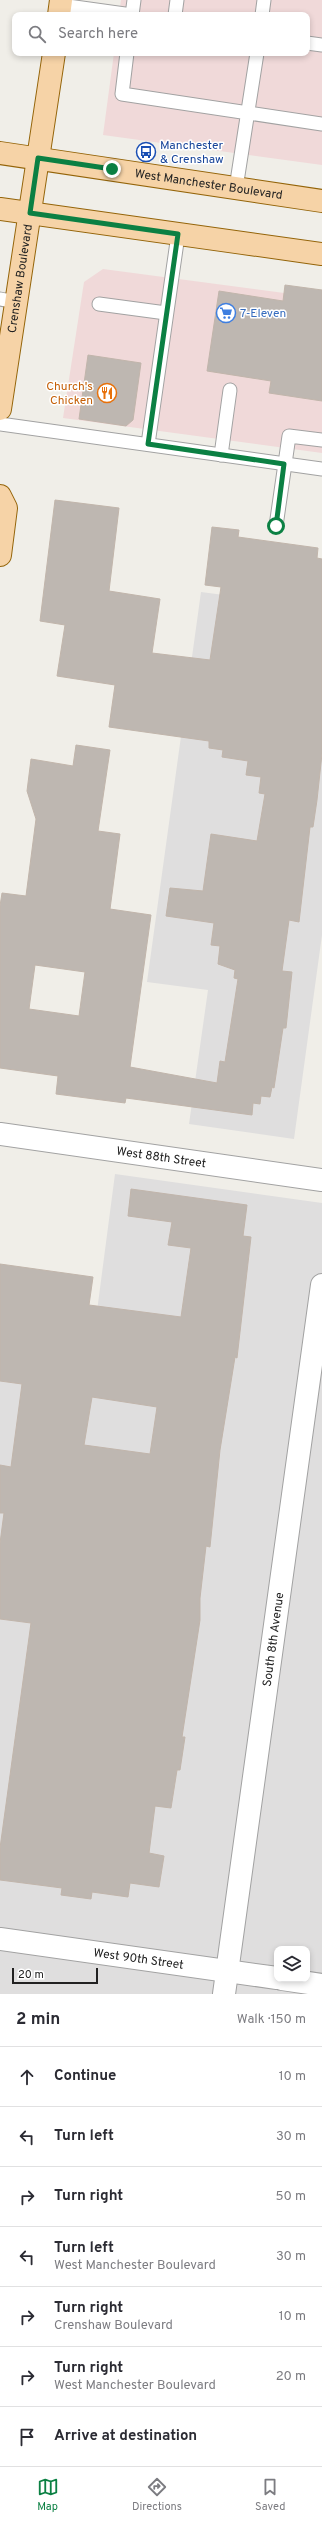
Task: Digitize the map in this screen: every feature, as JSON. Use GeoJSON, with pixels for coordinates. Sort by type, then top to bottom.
{"type":"FeatureCollection","features":[{"type":"Feature","properties":{"kind":"main road","name":"Crenshaw Boulevard"},"geometry":{"type":"LineString","coordinates":[[0,409],[8,301],[30,213],[54,56]]}},
{"type":"Feature","properties":{"kind":"main road","name":"West Manchester Boulevard"},"geometry":{"type":"LineString","coordinates":[[0,153],[322,201]]}},
{"type":"Feature","properties":{"kind":"main road"},"geometry":{"type":"LineString","coordinates":[[0,209],[322,254]]}},
{"type":"Feature","properties":{"kind":"main road"},"geometry":{"type":"LineString","coordinates":[[0,496],[6,508],[0,555]]}},
{"type":"Feature","properties":{"kind":"street","name":"West 88th Street"},"geometry":{"type":"LineString","coordinates":[[0,1134],[322,1180]]}},
{"type":"Feature","properties":{"kind":"street","name":"South 8th Avenue"},"geometry":{"type":"LineString","coordinates":[[224,1994],[322,1285]]}},
{"type":"Feature","properties":{"kind":"street","name":"West 90th Street"},"geometry":{"type":"LineString","coordinates":[[0,1939],[274,1978]]}},
{"type":"Feature","properties":{"kind":"street"},"geometry":{"type":"LineString","coordinates":[[302,1982],[322,1985]]}},
{"type":"Feature","properties":{"kind":"lane"},"geometry":{"type":"LineString","coordinates":[[132,12],[134,0]]}},
{"type":"Feature","properties":{"kind":"lane"},"geometry":{"type":"LineString","coordinates":[[175,12],[177,0]]}},
{"type":"Feature","properties":{"kind":"lane"},"geometry":{"type":"LineString","coordinates":[[262,12],[264,0]]}},
{"type":"Feature","properties":{"kind":"lane"},"geometry":{"type":"LineString","coordinates":[[60,7],[105,12]]}},
{"type":"Feature","properties":{"kind":"lane"},"geometry":{"type":"LineString","coordinates":[[310,43],[322,45]]}},
{"type":"Feature","properties":{"kind":"lane"},"geometry":{"type":"LineString","coordinates":[[127,56],[122,94],[322,124]]}},
{"type":"Feature","properties":{"kind":"lane"},"geometry":{"type":"LineString","coordinates":[[236,188],[257,56]]}},
{"type":"Feature","properties":{"kind":"lane"},"geometry":{"type":"LineString","coordinates":[[148,444],[178,234]]}},
{"type":"Feature","properties":{"kind":"lane"},"geometry":{"type":"LineString","coordinates":[[99,304],[166,313]]}},
{"type":"Feature","properties":{"kind":"lane"},"geometry":{"type":"LineString","coordinates":[[221,455],[230,390]]}},
{"type":"Feature","properties":{"kind":"lane"},"geometry":{"type":"LineString","coordinates":[[0,424],[322,469]]}},
{"type":"Feature","properties":{"kind":"lane"},"geometry":{"type":"LineString","coordinates":[[276,526],[289,436],[322,440]]}},
{"type":"Feature","properties":{"kind":"shaded area"},"geometry":{"type":"Polygon","coordinates":[[[121,0],[322,0],[322,165],[103,135],[114,56],[310,56],[310,12],[119,12],[121,0]]]}},
{"type":"Feature","properties":{"kind":"shaded area"},"geometry":{"type":"Polygon","coordinates":[[[103,269],[322,298],[322,453],[63,418],[84,282],[103,269]]]}},
{"type":"Feature","properties":{"kind":"shaded area"},"geometry":{"type":"Polygon","coordinates":[[[201,592],[322,608],[322,935],[294,1139],[189,1124],[208,990],[147,982],[201,592]]]}},
{"type":"Feature","properties":{"kind":"shaded area"},"geometry":{"type":"Polygon","coordinates":[[[115,1174],[322,1203],[322,1994],[0,1994],[0,1323],[94,1334],[115,1174]]]}},
{"type":"Feature","properties":{"kind":"building"},"geometry":{"type":"Polygon","coordinates":[[[285,285],[322,290],[322,401],[269,393],[271,381],[207,371],[219,291],[283,301],[285,285]]]}},
{"type":"Feature","properties":{"kind":"building"},"geometry":{"type":"Polygon","coordinates":[[[88,355],[141,363],[133,420],[126,426],[79,419],[88,355]]]}},
{"type":"Feature","properties":{"kind":"building"},"geometry":{"type":"Polygon","coordinates":[[[55,500],[119,508],[109,591],[160,599],[152,653],[210,660],[221,587],[205,585],[212,527],[239,530],[238,537],[318,548],[317,558],[322,559],[322,754],[317,800],[313,827],[310,827],[299,922],[289,920],[282,971],[292,972],[286,1028],[283,1028],[274,1088],[272,1087],[270,1097],[261,1096],[260,1104],[253,1103],[252,1115],[126,1098],[125,1103],[56,1094],[58,1076],[0,1068],[0,906],[2,893],[26,896],[36,819],[27,791],[31,759],[73,766],[76,745],[110,750],[98,831],[120,834],[110,909],[151,915],[130,1067],[217,1083],[220,1061],[225,1062],[238,979],[234,978],[235,970],[218,964],[220,946],[211,945],[214,923],[166,916],[170,888],[203,891],[211,834],[257,841],[265,794],[259,793],[261,777],[246,775],[248,761],[222,757],[223,750],[209,748],[209,741],[109,727],[115,685],[57,676],[65,625],[40,621],[55,500]],[[35,965],[29,1009],[79,1016],[85,972],[35,965]]]}},
{"type":"Feature","properties":{"kind":"building"},"geometry":{"type":"Polygon","coordinates":[[[131,1189],[247,1205],[243,1236],[251,1237],[237,1358],[235,1357],[220,1450],[210,1547],[206,1546],[200,1598],[200,1620],[182,1737],[185,1737],[180,1770],[177,1770],[171,1808],[155,1806],[149,1853],[164,1856],[159,1887],[130,1883],[128,1897],[92,1892],[91,1899],[61,1895],[62,1888],[0,1880],[0,1848],[31,1623],[0,1619],[0,1543],[4,1513],[0,1513],[0,1465],[11,1467],[22,1384],[0,1381],[0,1264],[93,1277],[89,1305],[181,1317],[191,1248],[168,1245],[172,1222],[128,1216],[131,1189]],[[92,1397],[84,1445],[150,1454],[157,1407],[92,1397]]]}},
{"type":"Feature","properties":{"kind":"place","name":"Manchester & Crenshaw"},"geometry":{"type":"Point","coordinates":[146,152]}},
{"type":"Feature","properties":{"kind":"place","name":"7-Eleven"},"geometry":{"type":"Point","coordinates":[226,313]}},
{"type":"Feature","properties":{"kind":"place","name":"Church's Chicken"},"geometry":{"type":"Point","coordinates":[107,393]}},
{"type":"Feature","properties":{"kind":"route"},"geometry":{"type":"LineString","coordinates":[[112,169],[38,158],[30,213],[178,234],[148,444],[284,464],[276,526]]}}]}
